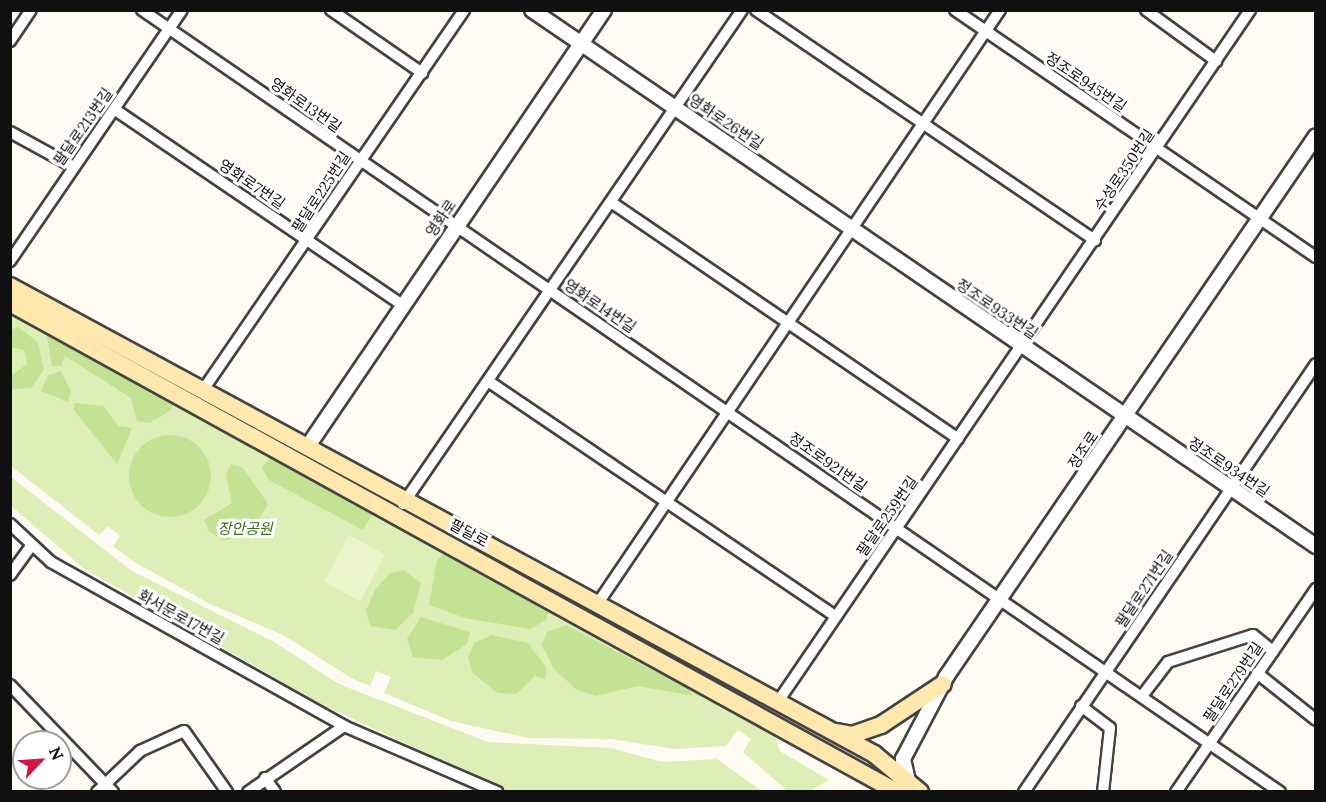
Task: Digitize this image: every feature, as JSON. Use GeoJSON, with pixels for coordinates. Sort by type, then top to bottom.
{"type":"FeatureCollection","features":[{"type":"Feature","properties":{"kind":"main road","name":"팔달로"},"geometry":{"type":"LineString","coordinates":[[10,286],[406,499],[596,606],[874,754],[909,789]]}},
{"type":"Feature","properties":{"kind":"main road","name":"팔달로"},"geometry":{"type":"LineString","coordinates":[[10,303],[396,514],[909,789]]}},
{"type":"Feature","properties":{"kind":"main road"},"geometry":{"type":"LineString","coordinates":[[824,729],[852,735],[881,725],[943,684]]}},
{"type":"Feature","properties":{"kind":"street"},"geometry":{"type":"LineString","coordinates":[[10,41],[31,10]]}},
{"type":"Feature","properties":{"kind":"street","name":"영화로13번길"},"geometry":{"type":"LineString","coordinates":[[142,10],[456,225]]}},
{"type":"Feature","properties":{"kind":"street","name":"팔달로213번길"},"geometry":{"type":"LineString","coordinates":[[10,261],[182,10]]}},
{"type":"Feature","properties":{"kind":"street"},"geometry":{"type":"LineString","coordinates":[[331,10],[422,73]]}},
{"type":"Feature","properties":{"kind":"street","name":"팔달로225번길"},"geometry":{"type":"LineString","coordinates":[[203,390],[464,10]]}},
{"type":"Feature","properties":{"kind":"street","name":"영화로26번길"},"geometry":{"type":"LineString","coordinates":[[532,10],[851,228]]}},
{"type":"Feature","properties":{"kind":"street","name":"영화로"},"geometry":{"type":"LineString","coordinates":[[308,446],[604,10]]}},
{"type":"Feature","properties":{"kind":"street"},"geometry":{"type":"LineString","coordinates":[[396,514],[742,10]]}},
{"type":"Feature","properties":{"kind":"street"},"geometry":{"type":"LineString","coordinates":[[756,10],[922,125],[1095,240]]}},
{"type":"Feature","properties":{"kind":"street","name":"정조로945번길"},"geometry":{"type":"LineString","coordinates":[[955,10],[1316,257]]}},
{"type":"Feature","properties":{"kind":"street"},"geometry":{"type":"LineString","coordinates":[[596,606],[1000,10]]}},
{"type":"Feature","properties":{"kind":"street"},"geometry":{"type":"LineString","coordinates":[[1146,10],[1216,61]]}},
{"type":"Feature","properties":{"kind":"street","name":"수성로350번길"},"geometry":{"type":"LineString","coordinates":[[1022,346],[1251,10]]}},
{"type":"Feature","properties":{"kind":"street","name":"영화로7번길"},"geometry":{"type":"LineString","coordinates":[[114,109],[402,305]]}},
{"type":"Feature","properties":{"kind":"street"},"geometry":{"type":"LineString","coordinates":[[10,132],[74,167]]}},
{"type":"Feature","properties":{"kind":"street","name":"정조로"},"geometry":{"type":"LineString","coordinates":[[909,789],[903,759],[943,684],[1316,136]]}},
{"type":"Feature","properties":{"kind":"street"},"geometry":{"type":"LineString","coordinates":[[611,202],[958,439]]}},
{"type":"Feature","properties":{"kind":"street","name":"영화로14번길"},"geometry":{"type":"LineString","coordinates":[[456,225],[727,411]]}},
{"type":"Feature","properties":{"kind":"street","name":"정조로933번길"},"geometry":{"type":"LineString","coordinates":[[851,228],[1125,416]]}},
{"type":"Feature","properties":{"kind":"street","name":"팔달로259번길"},"geometry":{"type":"LineString","coordinates":[[777,703],[1022,346]]}},
{"type":"Feature","properties":{"kind":"street","name":"팔달로271번길"},"geometry":{"type":"LineString","coordinates":[[1024,792],[1316,364]]}},
{"type":"Feature","properties":{"kind":"street"},"geometry":{"type":"LineString","coordinates":[[488,381],[835,616]]}},
{"type":"Feature","properties":{"kind":"street","name":"정조로921번길"},"geometry":{"type":"LineString","coordinates":[[727,411],[1142,696],[1212,741],[1280,792]]}},
{"type":"Feature","properties":{"kind":"street","name":"정조로934번길"},"geometry":{"type":"LineString","coordinates":[[1125,416],[1316,546]]}},
{"type":"Feature","properties":{"kind":"street","name":"화서문로17번길"},"geometry":{"type":"LineString","coordinates":[[10,524],[30,547],[344,726],[497,792]]}},
{"type":"Feature","properties":{"kind":"street"},"geometry":{"type":"LineString","coordinates":[[10,575],[30,547]]}},
{"type":"Feature","properties":{"kind":"street","name":"팔달로279번길"},"geometry":{"type":"LineString","coordinates":[[1176,792],[1316,589]]}},
{"type":"Feature","properties":{"kind":"street"},"geometry":{"type":"LineString","coordinates":[[1142,696],[1168,662],[1253,635],[1273,651]]}},
{"type":"Feature","properties":{"kind":"street"},"geometry":{"type":"LineString","coordinates":[[1257,673],[1316,720]]}},
{"type":"Feature","properties":{"kind":"street"},"geometry":{"type":"LineString","coordinates":[[10,685],[101,787],[113,792]]}},
{"type":"Feature","properties":{"kind":"street"},"geometry":{"type":"LineString","coordinates":[[1081,706],[1110,728],[1103,792]]}},
{"type":"Feature","properties":{"kind":"street"},"geometry":{"type":"LineString","coordinates":[[248,792],[265,778],[344,726]]}},
{"type":"Feature","properties":{"kind":"street"},"geometry":{"type":"LineString","coordinates":[[101,787],[140,751],[184,730],[227,792]]}},
{"type":"Feature","properties":{"kind":"street"},"geometry":{"type":"LineString","coordinates":[[265,778],[275,792]]}},
{"type":"Feature","properties":{"kind":"green space","name":"장안공원"},"geometry":{"type":"Polygon","coordinates":[[[10,309],[735,704],[731,713],[774,732],[780,751],[829,780],[811,791],[787,791],[743,752],[751,739],[738,730],[726,746],[674,749],[611,739],[528,738],[451,721],[384,693],[391,677],[376,671],[370,686],[353,679],[283,635],[210,604],[136,563],[113,546],[120,536],[108,526],[99,535],[11,466],[10,309]]]}},
{"type":"Feature","properties":{"kind":"green space"},"geometry":{"type":"Polygon","coordinates":[[[18,327],[38,342],[44,370],[31,388],[11,389],[11,376],[27,364],[24,350],[11,347],[11,330],[18,327]]]}},
{"type":"Feature","properties":{"kind":"green space"},"geometry":{"type":"Polygon","coordinates":[[[46,331],[175,400],[171,410],[150,423],[137,421],[131,398],[65,356],[61,366],[52,366],[46,331]]]}},
{"type":"Feature","properties":{"kind":"green space"},"geometry":{"type":"Polygon","coordinates":[[[61,371],[71,392],[68,402],[41,391],[48,375],[61,371]]]}},
{"type":"Feature","properties":{"kind":"green space"},"geometry":{"type":"Polygon","coordinates":[[[75,403],[104,406],[118,426],[132,428],[117,464],[73,409],[75,403]]]}},
{"type":"Feature","properties":{"kind":"green space"},"geometry":{"type":"Polygon","coordinates":[[[170,435],[186,438],[199,447],[208,460],[211,476],[208,492],[199,505],[186,514],[170,517],[154,514],[141,505],[132,492],[129,476],[132,460],[141,447],[154,438],[170,435]]]}},
{"type":"Feature","properties":{"kind":"green space"},"geometry":{"type":"Polygon","coordinates":[[[272,455],[376,508],[363,530],[269,480],[262,468],[272,455]]]}},
{"type":"Feature","properties":{"kind":"green space"},"geometry":{"type":"Polygon","coordinates":[[[231,464],[243,468],[268,504],[251,532],[224,541],[209,531],[204,520],[232,503],[226,474],[231,464]]]}},
{"type":"Feature","properties":{"kind":"green space"},"geometry":{"type":"Polygon","coordinates":[[[11,477],[132,571],[274,642],[339,684],[488,742],[611,748],[662,762],[717,759],[762,791],[507,791],[321,704],[83,568],[11,506],[11,477]]]}},
{"type":"Feature","properties":{"kind":"green space"},"geometry":{"type":"Polygon","coordinates":[[[349,535],[385,555],[360,601],[324,582],[349,535]]]}},
{"type":"Feature","properties":{"kind":"green space"},"geometry":{"type":"Polygon","coordinates":[[[445,552],[548,609],[546,620],[530,629],[465,618],[429,605],[437,560],[445,552]]]}},
{"type":"Feature","properties":{"kind":"green space"},"geometry":{"type":"Polygon","coordinates":[[[404,570],[421,583],[413,613],[395,630],[370,626],[366,610],[375,590],[390,573],[404,570]]]}},
{"type":"Feature","properties":{"kind":"green space"},"geometry":{"type":"Polygon","coordinates":[[[421,617],[470,632],[467,644],[442,660],[413,657],[407,639],[421,617]]]}},
{"type":"Feature","properties":{"kind":"green space"},"geometry":{"type":"Polygon","coordinates":[[[566,625],[689,689],[693,696],[638,686],[596,696],[577,690],[554,669],[542,645],[547,632],[566,625]]]}},
{"type":"Feature","properties":{"kind":"green space"},"geometry":{"type":"Polygon","coordinates":[[[492,635],[528,643],[546,667],[545,679],[535,676],[516,694],[498,693],[486,684],[472,672],[468,657],[474,643],[492,635]]]}}]}
